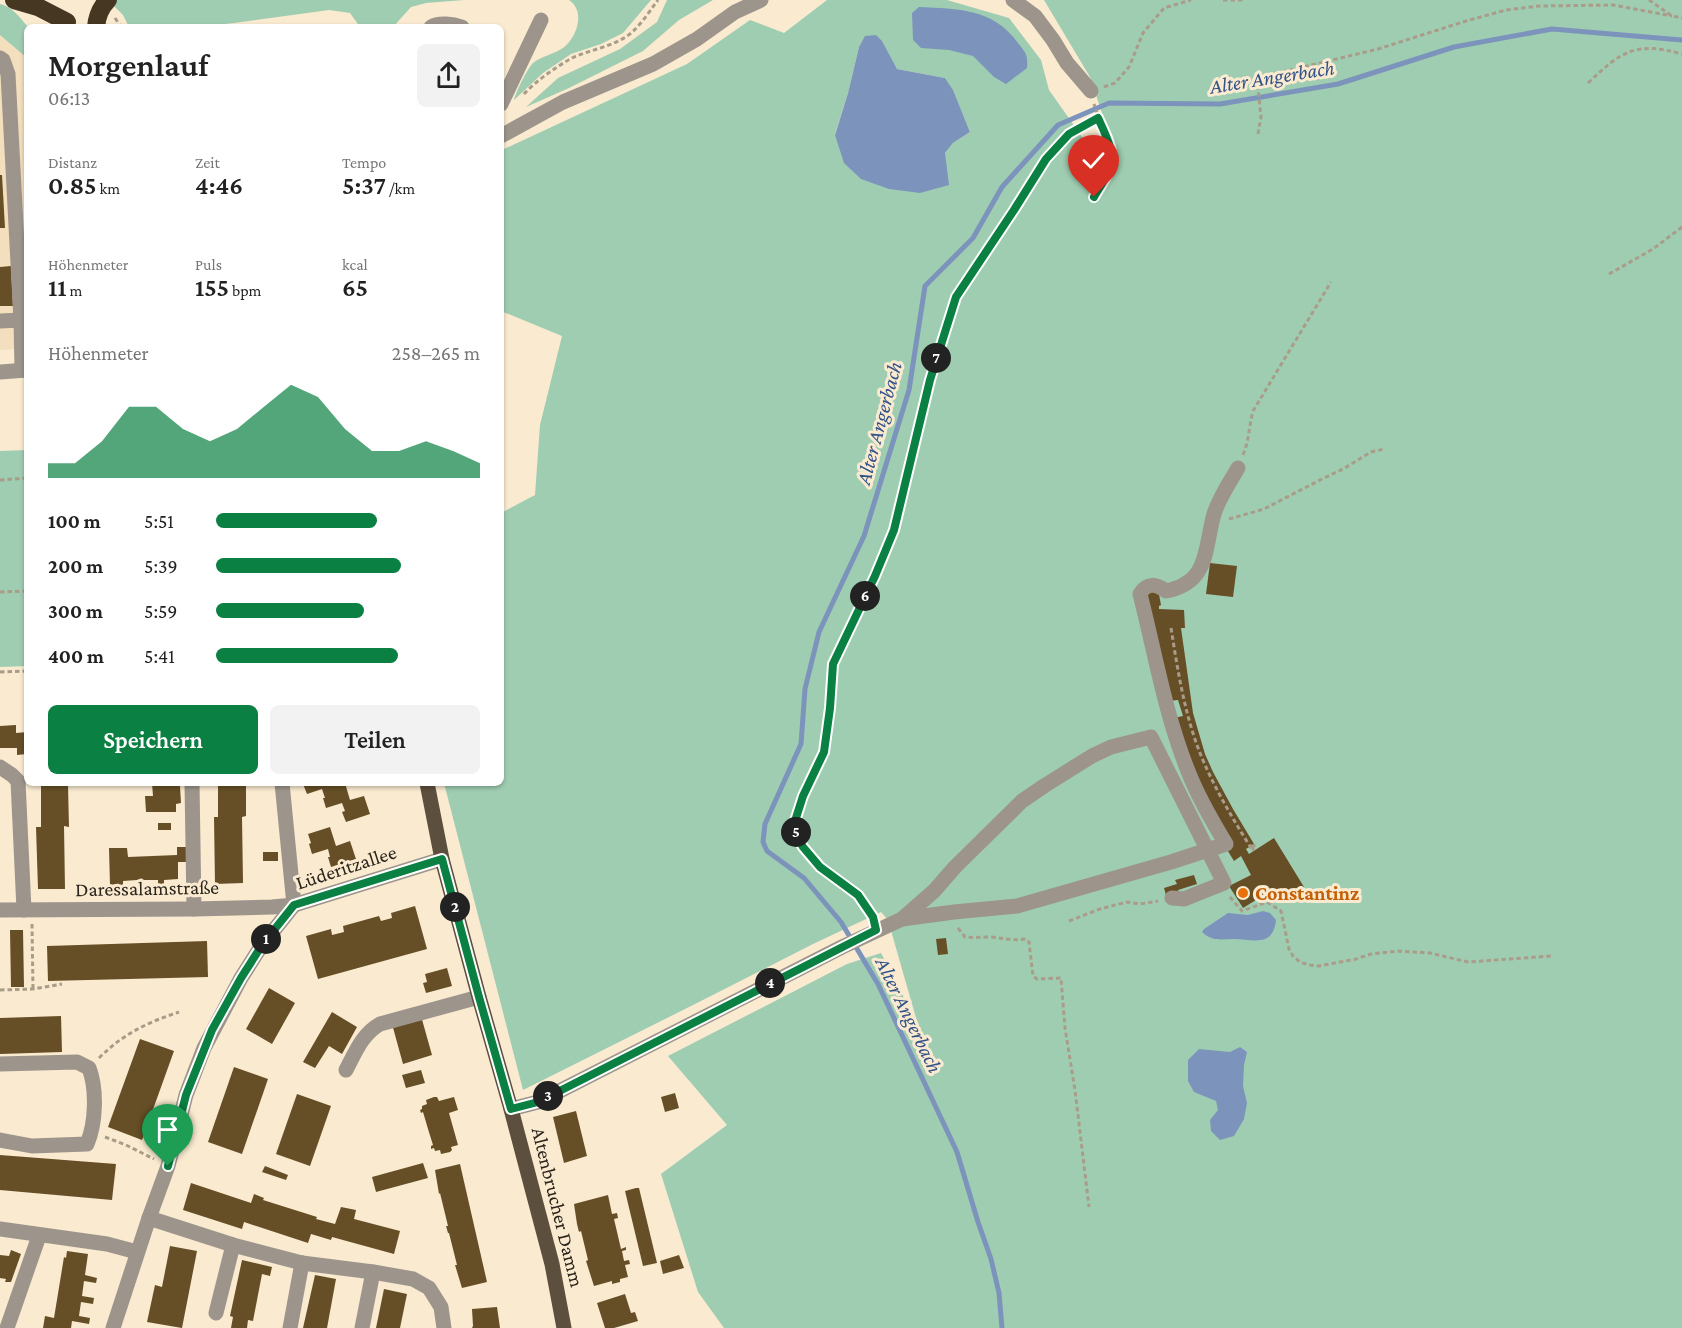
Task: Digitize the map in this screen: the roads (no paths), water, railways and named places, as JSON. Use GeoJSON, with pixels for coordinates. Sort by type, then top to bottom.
{"type":"FeatureCollection","features":[{"type":"Feature","properties":{"kind":"highway"},"geometry":{"type":"LineString","coordinates":[[14,0],[38,8],[67,24]]}},
{"type":"Feature","properties":{"kind":"highway"},"geometry":{"type":"LineString","coordinates":[[97,24],[102,7],[108,0]]}},
{"type":"Feature","properties":{"kind":"main road"},"geometry":{"type":"LineString","coordinates":[[48,0],[68,24]]}},
{"type":"Feature","properties":{"kind":"main road","name":"Altenbrucher Damm"},"geometry":{"type":"LineString","coordinates":[[429,786],[442,859],[552,1264],[564,1328]]}},
{"type":"Feature","properties":{"kind":"street"},"geometry":{"type":"LineString","coordinates":[[504,134],[563,102],[653,64],[697,39],[735,12],[761,0]]}},
{"type":"Feature","properties":{"kind":"street"},"geometry":{"type":"LineString","coordinates":[[1012,0],[1035,16],[1092,95]]}},
{"type":"Feature","properties":{"kind":"street"},"geometry":{"type":"LineString","coordinates":[[507,95],[541,20]]}},
{"type":"Feature","properties":{"kind":"street"},"geometry":{"type":"LineString","coordinates":[[435,24],[454,24]]}},
{"type":"Feature","properties":{"kind":"street"},"geometry":{"type":"LineString","coordinates":[[0,58],[8,74],[24,370],[0,372]]}},
{"type":"Feature","properties":{"kind":"street"},"geometry":{"type":"LineString","coordinates":[[0,321],[21,320]]}},
{"type":"Feature","properties":{"kind":"street"},"geometry":{"type":"LineString","coordinates":[[511,1109],[538,1102],[842,947],[902,919],[1017,906],[1226,844],[1204,806],[1179,747],[1140,594],[1149,585],[1157,585],[1166,591],[1176,589],[1187,584],[1196,576],[1203,563],[1215,512],[1238,468]]}},
{"type":"Feature","properties":{"kind":"street"},"geometry":{"type":"LineString","coordinates":[[902,919],[934,891],[1022,801],[1092,756],[1111,747],[1151,737],[1224,883],[1184,899],[1172,898]]}},
{"type":"Feature","properties":{"kind":"street"},"geometry":{"type":"LineString","coordinates":[[0,767],[22,779],[28,910]]}},
{"type":"Feature","properties":{"kind":"street"},"geometry":{"type":"LineString","coordinates":[[192,786],[194,909]]}},
{"type":"Feature","properties":{"kind":"street"},"geometry":{"type":"LineString","coordinates":[[282,786],[294,905]]}},
{"type":"Feature","properties":{"kind":"street","name":"Lüderitzallee"},"geometry":{"type":"LineString","coordinates":[[113,1328],[168,1166],[186,1095],[212,1030],[262,945],[294,905],[442,859]]}},
{"type":"Feature","properties":{"kind":"street","name":"Daressalamstraße"},"geometry":{"type":"LineString","coordinates":[[0,910],[194,909],[294,905]]}},
{"type":"Feature","properties":{"kind":"street"},"geometry":{"type":"LineString","coordinates":[[346,1070],[364,1037],[380,1024],[479,997]]}},
{"type":"Feature","properties":{"kind":"street"},"geometry":{"type":"LineString","coordinates":[[0,1064],[77,1062],[89,1068],[94,1081],[92,1132],[87,1144],[32,1146],[0,1140]]}},
{"type":"Feature","properties":{"kind":"street"},"geometry":{"type":"LineString","coordinates":[[149,1218],[233,1245],[302,1263],[413,1279],[429,1288],[441,1307],[444,1328]]}},
{"type":"Feature","properties":{"kind":"street"},"geometry":{"type":"LineString","coordinates":[[0,1229],[106,1244],[137,1252]]}},
{"type":"Feature","properties":{"kind":"street"},"geometry":{"type":"LineString","coordinates":[[7,1328],[39,1236]]}},
{"type":"Feature","properties":{"kind":"street"},"geometry":{"type":"LineString","coordinates":[[216,1313],[233,1245]]}},
{"type":"Feature","properties":{"kind":"street"},"geometry":{"type":"LineString","coordinates":[[290,1328],[302,1263]]}},
{"type":"Feature","properties":{"kind":"street"},"geometry":{"type":"LineString","coordinates":[[362,1328],[373,1272]]}},
{"type":"Feature","properties":{"kind":"water"},"geometry":{"type":"Polygon","coordinates":[[[919,7],[961,10],[986,17],[997,23],[1008,31],[1025,52],[1027,68],[1006,84],[994,77],[973,56],[949,50],[921,48],[913,40],[912,13],[919,7]]]}},
{"type":"Feature","properties":{"kind":"water"},"geometry":{"type":"Polygon","coordinates":[[[876,35],[882,41],[897,69],[945,78],[953,90],[970,132],[953,143],[945,153],[949,185],[920,193],[889,189],[861,179],[844,163],[835,135],[859,47],[865,36],[876,35]]]}},
{"type":"Feature","properties":{"kind":"water"},"geometry":{"type":"Polygon","coordinates":[[[1263,911],[1270,913],[1276,920],[1271,935],[1261,940],[1217,939],[1202,932],[1228,913],[1248,915],[1263,911]]]}},
{"type":"Feature","properties":{"kind":"water"},"geometry":{"type":"Polygon","coordinates":[[[1240,1047],[1247,1052],[1243,1086],[1247,1103],[1244,1119],[1234,1136],[1220,1140],[1211,1131],[1210,1120],[1218,1110],[1216,1101],[1194,1092],[1188,1081],[1188,1060],[1199,1049],[1230,1052],[1240,1047]]]}},
{"type":"Feature","properties":{"kind":"waterway","name":"Alter Angerbach"},"geometry":{"type":"LineString","coordinates":[[1002,1328],[999,1293],[991,1259],[957,1152],[878,984],[841,922],[804,878],[767,851],[763,842],[765,824],[801,744],[805,689],[819,632],[864,536],[909,390],[925,286],[973,238],[1002,187],[1058,125],[1109,103],[1220,104],[1338,84],[1454,47],[1552,29],[1682,40]]}},
{"type":"Feature","properties":{"kind":"place","name":"Constantinz"},"geometry":{"type":"Point","coordinates":[1243,893]}}]}
